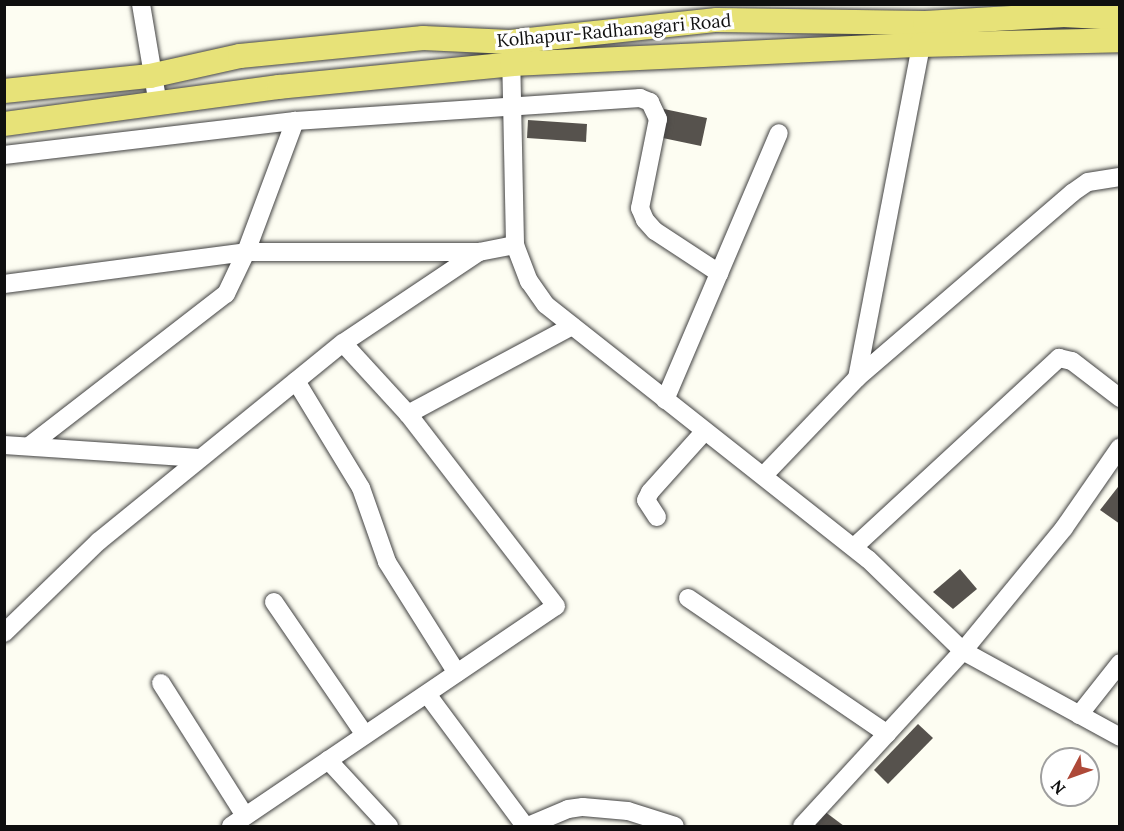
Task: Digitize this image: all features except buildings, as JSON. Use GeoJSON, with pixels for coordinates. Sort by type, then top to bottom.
{"type":"FeatureCollection","features":[{"type":"Feature","properties":{"kind":"main road","name":"Kolhapur-Radhanagari Road"},"geometry":{"type":"LineString","coordinates":[[4,91],[150,76],[240,56],[423,38],[511,53],[717,20],[923,34],[1064,10],[1119,18]]}},
{"type":"Feature","properties":{"kind":"main road"},"geometry":{"type":"LineString","coordinates":[[4,124],[511,53],[923,34],[1062,41],[1119,40]]}},
{"type":"Feature","properties":{"kind":"street"},"geometry":{"type":"LineString","coordinates":[[141,4],[150,76],[158,104]]}},
{"type":"Feature","properties":{"kind":"street"},"geometry":{"type":"LineString","coordinates":[[1062,41],[1064,10]]}},
{"type":"Feature","properties":{"kind":"street"},"geometry":{"type":"LineString","coordinates":[[857,378],[923,34]]}},
{"type":"Feature","properties":{"kind":"street"},"geometry":{"type":"LineString","coordinates":[[511,53],[515,108],[515,245],[537,294],[572,326],[705,431],[765,474],[854,547],[963,651],[1119,737]]}},
{"type":"Feature","properties":{"kind":"street"},"geometry":{"type":"LineString","coordinates":[[4,155],[295,121],[640,98],[650,102],[658,119],[640,208],[655,231],[719,273]]}},
{"type":"Feature","properties":{"kind":"street"},"geometry":{"type":"LineString","coordinates":[[29,446],[226,294],[246,252],[295,121]]}},
{"type":"Feature","properties":{"kind":"street"},"geometry":{"type":"LineString","coordinates":[[665,400],[779,133]]}},
{"type":"Feature","properties":{"kind":"street"},"geometry":{"type":"LineString","coordinates":[[765,474],[857,378],[1072,193],[1088,182],[1119,177]]}},
{"type":"Feature","properties":{"kind":"street"},"geometry":{"type":"LineString","coordinates":[[4,284],[246,252],[479,252],[515,245]]}},
{"type":"Feature","properties":{"kind":"street"},"geometry":{"type":"LineString","coordinates":[[4,633],[99,541],[343,343],[479,252]]}},
{"type":"Feature","properties":{"kind":"street"},"geometry":{"type":"LineString","coordinates":[[408,414],[572,326]]}},
{"type":"Feature","properties":{"kind":"street"},"geometry":{"type":"LineString","coordinates":[[161,684],[238,821],[556,606],[408,414],[343,343]]}},
{"type":"Feature","properties":{"kind":"street"},"geometry":{"type":"LineString","coordinates":[[854,547],[1059,358],[1072,362],[1119,398]]}},
{"type":"Feature","properties":{"kind":"street"},"geometry":{"type":"LineString","coordinates":[[296,381],[361,488],[387,562],[457,673]]}},
{"type":"Feature","properties":{"kind":"street"},"geometry":{"type":"LineString","coordinates":[[657,517],[646,500],[650,492],[705,431]]}},
{"type":"Feature","properties":{"kind":"street"},"geometry":{"type":"LineString","coordinates":[[4,445],[200,458]]}},
{"type":"Feature","properties":{"kind":"street"},"geometry":{"type":"LineString","coordinates":[[802,826],[963,651],[1064,528],[1119,447]]}},
{"type":"Feature","properties":{"kind":"street"},"geometry":{"type":"LineString","coordinates":[[688,598],[887,734]]}},
{"type":"Feature","properties":{"kind":"street"},"geometry":{"type":"LineString","coordinates":[[274,602],[365,735]]}},
{"type":"Feature","properties":{"kind":"street"},"geometry":{"type":"LineString","coordinates":[[1080,715],[1119,663]]}},
{"type":"Feature","properties":{"kind":"street"},"geometry":{"type":"LineString","coordinates":[[427,694],[526,826],[568,809],[583,807],[628,811],[675,826]]}},
{"type":"Feature","properties":{"kind":"street"},"geometry":{"type":"LineString","coordinates":[[328,760],[389,826]]}}]}
